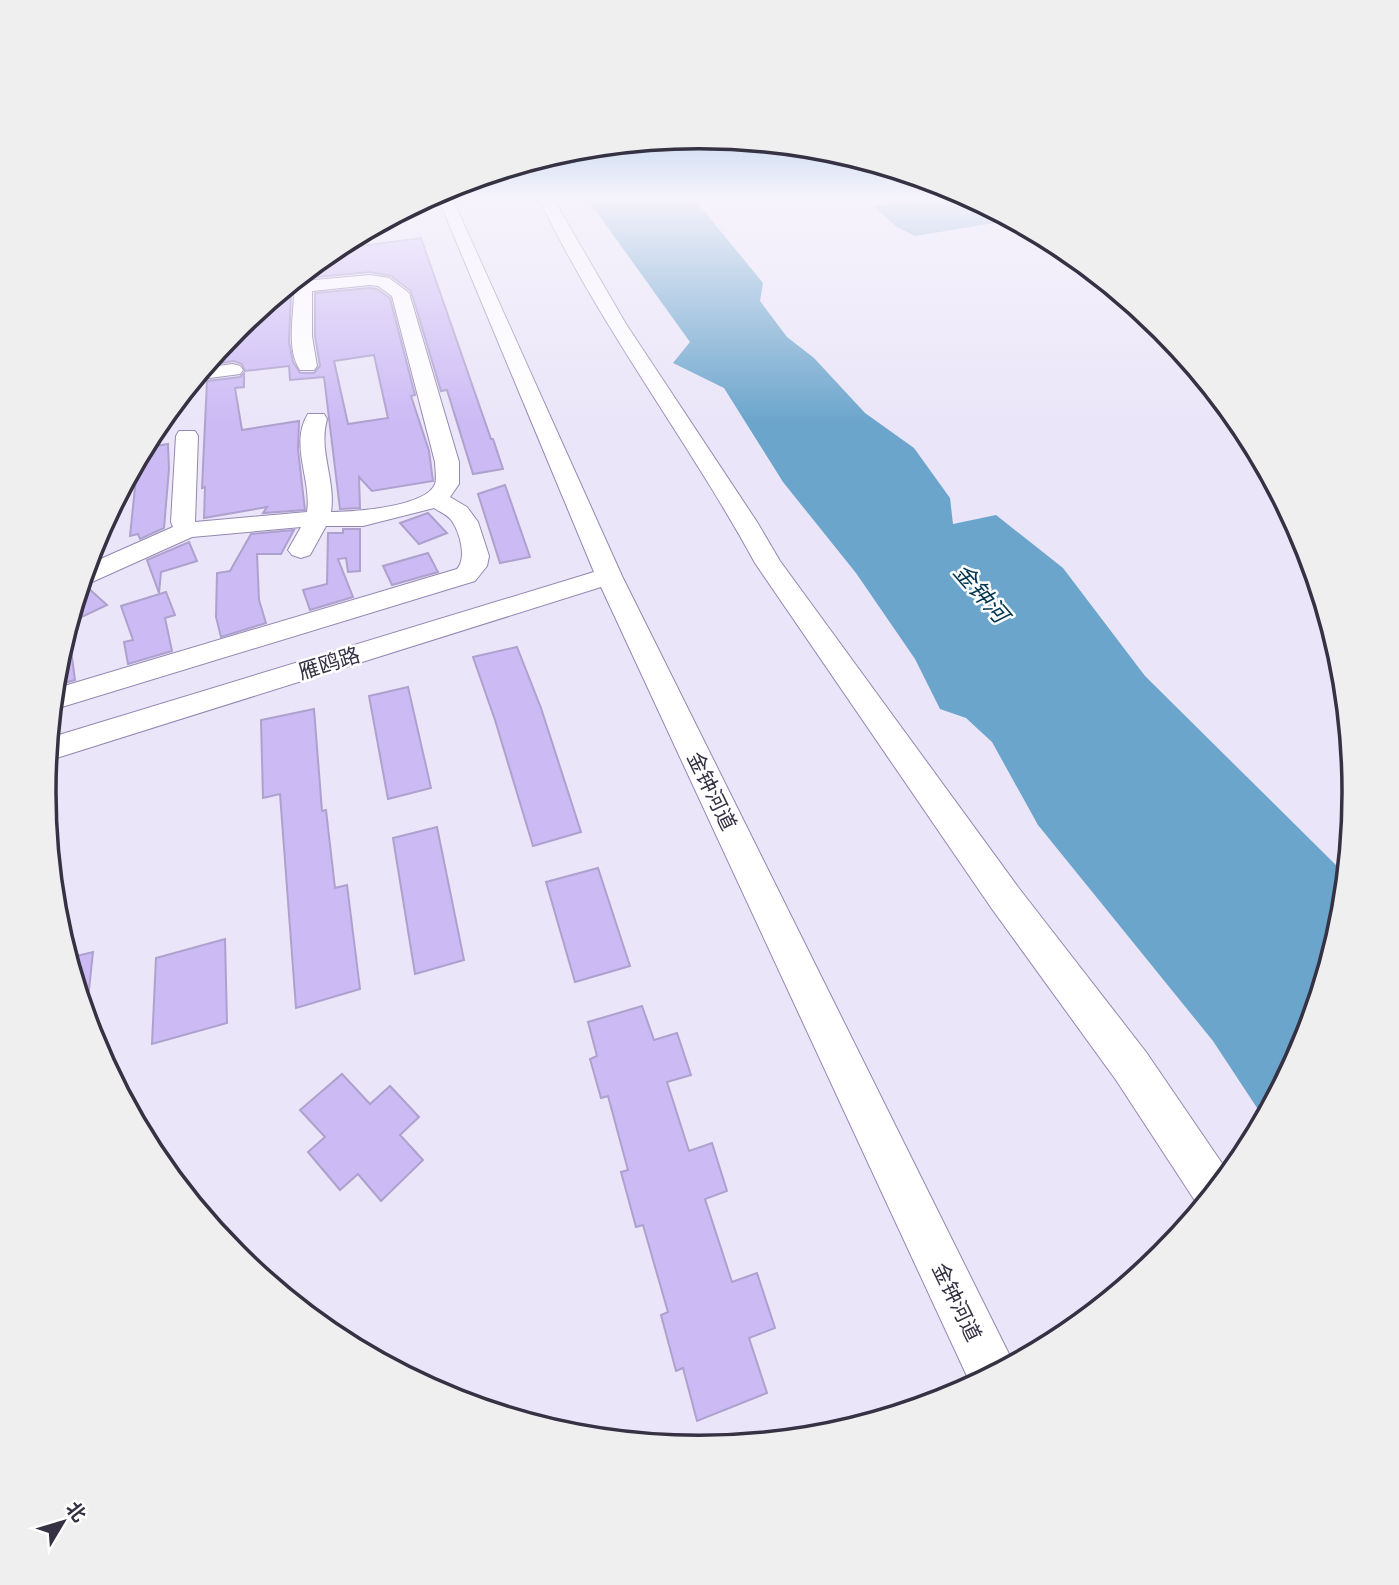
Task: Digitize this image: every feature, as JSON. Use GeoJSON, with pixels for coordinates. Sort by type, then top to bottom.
{"type":"FeatureCollection","features":[{"type":"Feature","properties":{"kind":"street","name":"金钟河道"},"geometry":{"type":"LineString","coordinates":[[478,274],[607,572],[989,1367]]}},
{"type":"Feature","properties":{"kind":"street"},"geometry":{"type":"LineString","coordinates":[[589,274],[617,324],[745,522],[768,563],[1005,898],[1131,1066],[1209,1185]]}},
{"type":"Feature","properties":{"kind":"street"},"geometry":{"type":"LineString","coordinates":[[96,570],[187,530],[316,519],[363,519],[436,499],[447,484],[447,462],[400,293],[383,282],[370,280],[303,286]]}},
{"type":"Feature","properties":{"kind":"street"},"geometry":{"type":"LineString","coordinates":[[297,291],[304,304],[300,319],[307,366]]}},
{"type":"Feature","properties":{"kind":"street"},"geometry":{"type":"LineString","coordinates":[[212,373],[233,370]]}},
{"type":"Feature","properties":{"kind":"street"},"geometry":{"type":"LineString","coordinates":[[301,550],[320,506],[310,432],[316,419]]}},
{"type":"Feature","properties":{"kind":"street"},"geometry":{"type":"LineString","coordinates":[[187,436],[183,522],[187,530]]}},
{"type":"Feature","properties":{"kind":"street"},"geometry":{"type":"LineString","coordinates":[[64,697],[456,580],[474,566],[476,556],[466,522],[458,512],[436,499]]}},
{"type":"Feature","properties":{"kind":"street","name":"雁鸥路"},"geometry":{"type":"LineString","coordinates":[[59,734],[607,572]]}},
{"type":"Feature","properties":{"kind":"street","name":"雁鸥路"},"geometry":{"type":"LineString","coordinates":[[57,747],[607,572]]}},
{"type":"Feature","properties":{"kind":"water","name":"金钟河"},"geometry":{"type":"Polygon","coordinates":[[[641,274],[756,274],[763,283],[760,301],[787,337],[814,358],[865,413],[914,448],[950,498],[953,524],[996,515],[1063,568],[1145,676],[1338,867],[1331,918],[1309,999],[1277,1077],[1259,1111],[1213,1041],[1038,825],[992,742],[966,718],[940,709],[915,659],[856,573],[783,482],[724,388],[673,363],[690,342],[641,274]]]}},
{"type":"Feature","properties":{"kind":"building"},"geometry":{"type":"Polygon","coordinates":[[[319,274],[349,274],[314,277],[319,274]]]}},
{"type":"Feature","properties":{"kind":"building"},"geometry":{"type":"Polygon","coordinates":[[[380,274],[434,274],[503,469],[473,474],[447,390],[441,391],[411,291],[391,276],[380,274]]]}},
{"type":"Feature","properties":{"kind":"building"},"geometry":{"type":"Polygon","coordinates":[[[370,288],[377,289],[390,298],[415,395],[411,396],[429,451],[433,481],[372,491],[359,477],[360,508],[340,509],[324,377],[290,380],[289,366],[245,371],[242,364],[234,361],[220,363],[244,337],[291,296],[289,342],[293,362],[300,373],[314,373],[320,366],[315,336],[315,293],[370,288]],[[374,355],[334,361],[348,424],[388,418],[374,355]]]}},
{"type":"Feature","properties":{"kind":"building"},"geometry":{"type":"Polygon","coordinates":[[[244,373],[244,387],[235,388],[242,430],[299,421],[298,450],[305,510],[263,513],[267,507],[204,518],[205,487],[202,488],[207,381],[240,377],[244,373]]]}},
{"type":"Feature","properties":{"kind":"building"},"geometry":{"type":"Polygon","coordinates":[[[168,444],[169,469],[164,528],[140,539],[138,534],[130,536],[135,483],[157,446],[168,444]]]}},
{"type":"Feature","properties":{"kind":"building"},"geometry":{"type":"Polygon","coordinates":[[[505,485],[530,557],[500,563],[478,494],[505,485]]]}},
{"type":"Feature","properties":{"kind":"building"},"geometry":{"type":"Polygon","coordinates":[[[428,513],[447,533],[419,544],[400,523],[428,513]]]}},
{"type":"Feature","properties":{"kind":"building"},"geometry":{"type":"Polygon","coordinates":[[[343,529],[360,529],[360,571],[348,572],[346,558],[338,559],[353,597],[310,610],[303,590],[327,584],[328,533],[343,533],[343,529]]]}},
{"type":"Feature","properties":{"kind":"building"},"geometry":{"type":"Polygon","coordinates":[[[294,530],[281,554],[257,554],[259,600],[266,623],[221,637],[216,617],[217,573],[230,571],[251,534],[294,530]]]}},
{"type":"Feature","properties":{"kind":"building"},"geometry":{"type":"Polygon","coordinates":[[[189,542],[197,561],[161,572],[159,593],[147,560],[189,542]]]}},
{"type":"Feature","properties":{"kind":"building"},"geometry":{"type":"Polygon","coordinates":[[[428,553],[438,572],[392,585],[383,566],[428,553]]]}},
{"type":"Feature","properties":{"kind":"building"},"geometry":{"type":"Polygon","coordinates":[[[89,589],[107,605],[81,618],[89,589]]]}},
{"type":"Feature","properties":{"kind":"building"},"geometry":{"type":"Polygon","coordinates":[[[166,592],[175,615],[165,618],[172,651],[128,664],[124,642],[133,640],[121,606],[166,592]]]}},
{"type":"Feature","properties":{"kind":"building"},"geometry":{"type":"Polygon","coordinates":[[[517,647],[541,708],[581,832],[533,846],[473,657],[517,647]]]}},
{"type":"Feature","properties":{"kind":"building"},"geometry":{"type":"Polygon","coordinates":[[[71,653],[75,680],[66,683],[71,653]]]}},
{"type":"Feature","properties":{"kind":"building"},"geometry":{"type":"Polygon","coordinates":[[[408,687],[431,788],[388,799],[369,696],[408,687]]]}},
{"type":"Feature","properties":{"kind":"building"},"geometry":{"type":"Polygon","coordinates":[[[314,709],[322,811],[326,810],[335,888],[347,885],[360,989],[296,1008],[280,794],[263,798],[261,720],[314,709]]]}},
{"type":"Feature","properties":{"kind":"building"},"geometry":{"type":"Polygon","coordinates":[[[437,827],[464,960],[415,974],[393,838],[437,827]]]}},
{"type":"Feature","properties":{"kind":"building"},"geometry":{"type":"Polygon","coordinates":[[[598,868],[630,966],[575,982],[546,882],[598,868]]]}},
{"type":"Feature","properties":{"kind":"building"},"geometry":{"type":"Polygon","coordinates":[[[225,939],[227,1023],[152,1044],[156,958],[225,939]]]}},
{"type":"Feature","properties":{"kind":"building"},"geometry":{"type":"Polygon","coordinates":[[[93,952],[89,994],[78,959],[77,956],[93,952]]]}},
{"type":"Feature","properties":{"kind":"building"},"geometry":{"type":"Polygon","coordinates":[[[642,1006],[654,1040],[677,1033],[691,1075],[667,1082],[689,1151],[712,1143],[727,1191],[705,1199],[732,1282],[757,1273],[775,1328],[749,1338],[767,1393],[697,1421],[683,1368],[676,1371],[661,1315],[668,1312],[643,1225],[636,1227],[621,1172],[628,1170],[608,1096],[601,1098],[590,1059],[597,1056],[588,1022],[642,1006]]]}},
{"type":"Feature","properties":{"kind":"building"},"geometry":{"type":"Polygon","coordinates":[[[342,1074],[370,1104],[390,1086],[419,1117],[400,1135],[423,1160],[381,1201],[358,1174],[340,1190],[308,1152],[325,1137],[300,1110],[342,1074]]]}}]}
